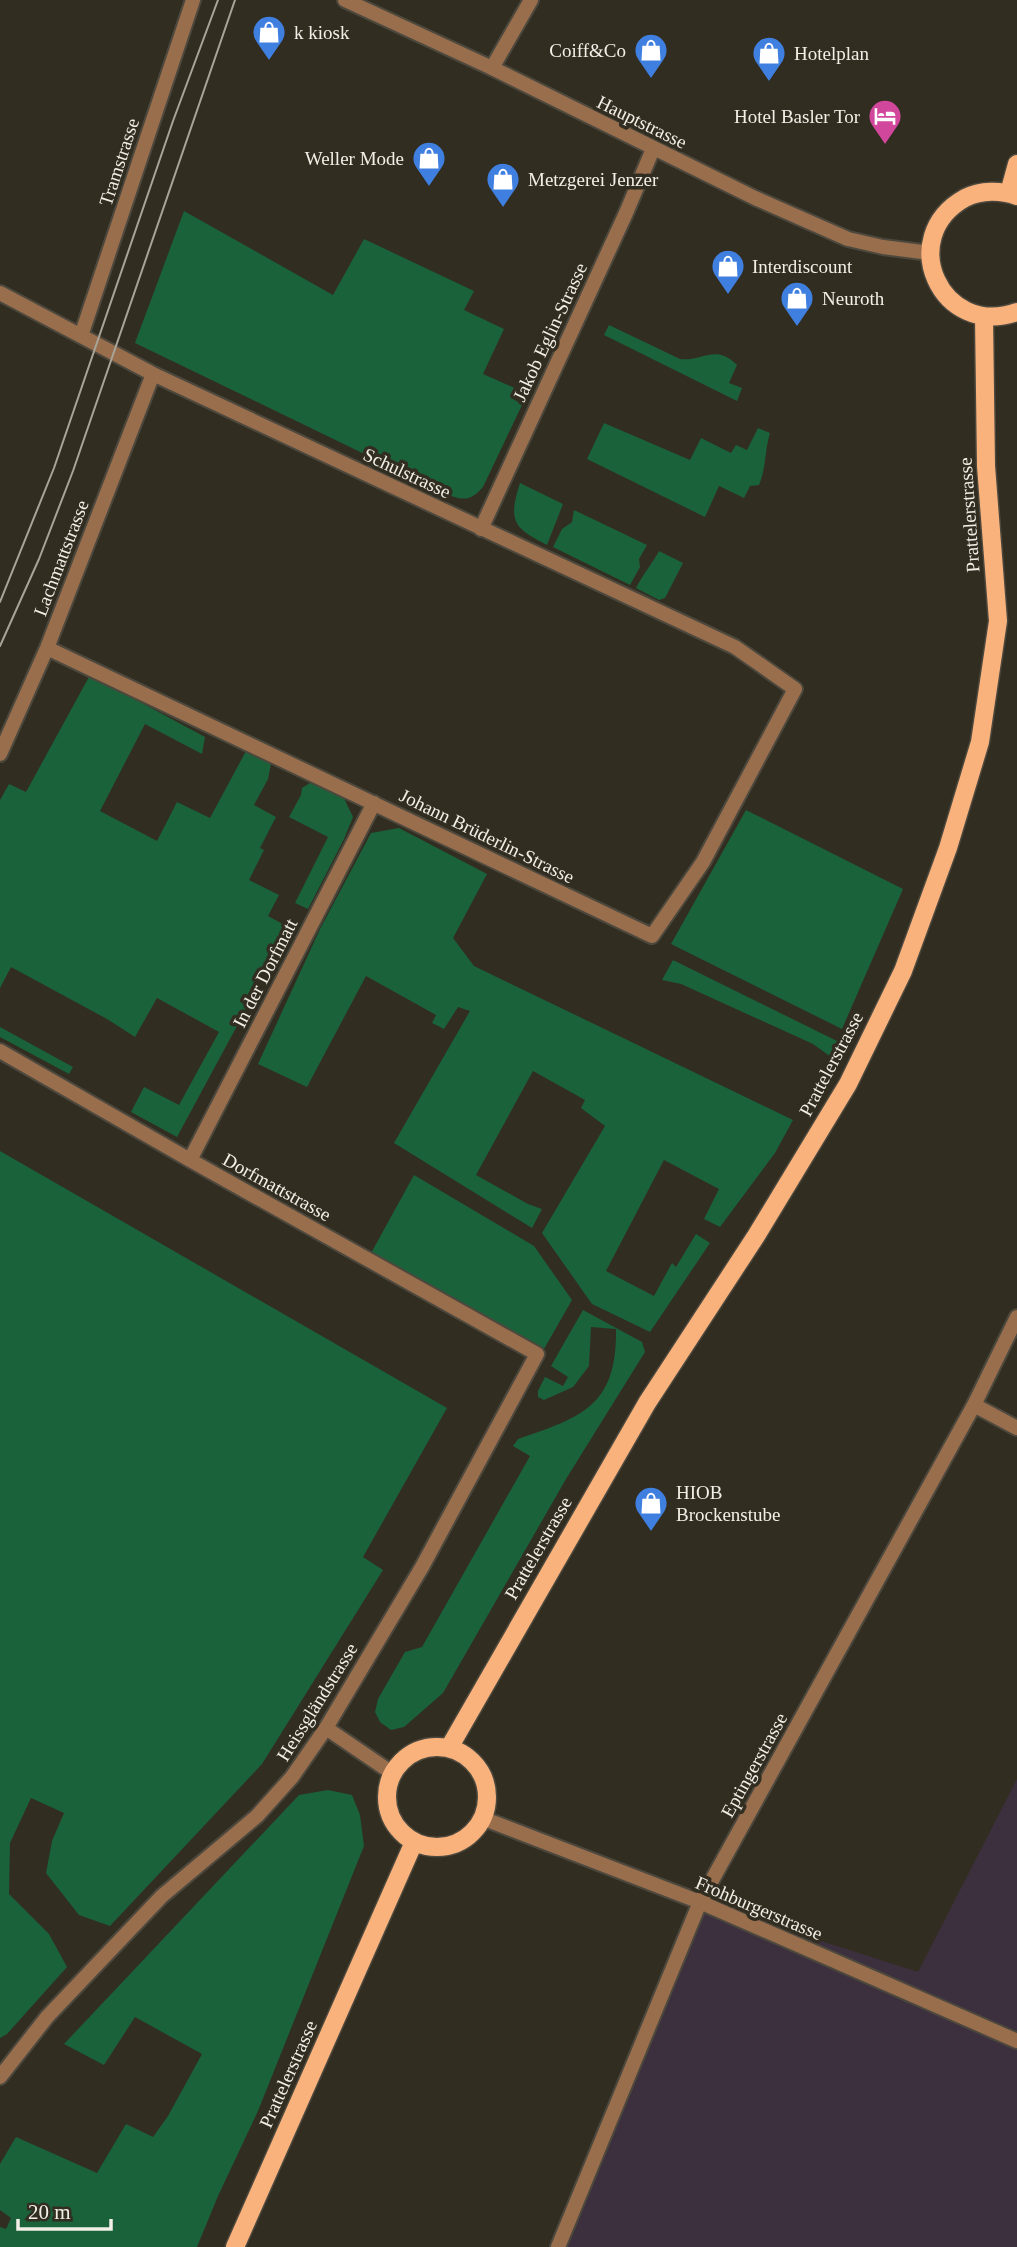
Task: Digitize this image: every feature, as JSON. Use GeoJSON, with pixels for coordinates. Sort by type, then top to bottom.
{"type":"FeatureCollection","features":[{"type":"Feature","properties":{"kind":"main road"},"geometry":{"type":"LineString","coordinates":[[1017,164],[1013,195],[990,191],[972,195],[955,204],[942,217],[933,234],[930,253],[932,271],[939,288],[959,307],[984,317],[1004,317],[1017,313]]}},
{"type":"Feature","properties":{"kind":"main road","name":"Prattelerstrasse"},"geometry":{"type":"LineString","coordinates":[[449,1748],[647,1403],[756,1236],[848,1084],[903,971],[948,848],[980,742],[998,621],[986,466],[984,317]]}},
{"type":"Feature","properties":{"kind":"main road"},"geometry":{"type":"LineString","coordinates":[[432,1746],[449,1748],[474,1763],[482,1775],[486,1804],[482,1818],[473,1831],[461,1841],[430,1847],[414,1842],[401,1833],[389,1812],[387,1788],[392,1773],[402,1760],[416,1751],[432,1746]]}},
{"type":"Feature","properties":{"kind":"main road","name":"Prattelerstrasse"},"geometry":{"type":"LineString","coordinates":[[235,2247],[414,1842]]}},
{"type":"Feature","properties":{"kind":"street","name":"Tramstrasse"},"geometry":{"type":"LineString","coordinates":[[81,335],[192,0]]}},
{"type":"Feature","properties":{"kind":"street","name":"Hauptstrasse"},"geometry":{"type":"LineString","coordinates":[[345,0],[492,68],[653,149],[848,239],[930,253]]}},
{"type":"Feature","properties":{"kind":"street"},"geometry":{"type":"LineString","coordinates":[[492,68],[531,0]]}},
{"type":"Feature","properties":{"kind":"street","name":"Jakob Eglin-Strasse"},"geometry":{"type":"LineString","coordinates":[[481,529],[653,149]]}},
{"type":"Feature","properties":{"kind":"street","name":"Schulstrasse"},"geometry":{"type":"LineString","coordinates":[[0,293],[153,374],[734,647],[795,689]]}},
{"type":"Feature","properties":{"kind":"street","name":"Lachmattstrasse"},"geometry":{"type":"LineString","coordinates":[[0,754],[47,648],[153,374]]}},
{"type":"Feature","properties":{"kind":"street","name":"Johann Brüderlin-Strasse"},"geometry":{"type":"LineString","coordinates":[[47,648],[652,936],[703,863],[795,689]]}},
{"type":"Feature","properties":{"kind":"street","name":"In der Dorfmatt"},"geometry":{"type":"LineString","coordinates":[[190,1160],[374,803]]}},
{"type":"Feature","properties":{"kind":"street","name":"Dorfmattstrasse"},"geometry":{"type":"LineString","coordinates":[[0,1051],[537,1354]]}},
{"type":"Feature","properties":{"kind":"street","name":"Eptingerstrasse"},"geometry":{"type":"LineString","coordinates":[[558,2247],[700,1902],[974,1405],[1017,1317]]}},
{"type":"Feature","properties":{"kind":"street","name":"Heissgländstrasse"},"geometry":{"type":"LineString","coordinates":[[0,2077],[47,2017],[162,1896],[257,1816],[292,1777],[326,1728],[422,1567],[537,1354]]}},
{"type":"Feature","properties":{"kind":"street"},"geometry":{"type":"LineString","coordinates":[[974,1405],[1017,1428]]}},
{"type":"Feature","properties":{"kind":"street"},"geometry":{"type":"LineString","coordinates":[[326,1728],[392,1773]]}},
{"type":"Feature","properties":{"kind":"street","name":"Frohburgerstrasse"},"geometry":{"type":"LineString","coordinates":[[482,1818],[700,1902],[1017,2041]]}},
{"type":"Feature","properties":{"kind":"shaded area"},"geometry":{"type":"Polygon","coordinates":[[[1017,1779],[1017,2247],[559,2247],[700,1902],[918,1972],[1017,1779]]]}},
{"type":"Feature","properties":{"kind":"green space"},"geometry":{"type":"Polygon","coordinates":[[[184,211],[333,295],[364,239],[474,291],[464,310],[504,329],[483,374],[517,389],[512,398],[522,405],[483,487],[469,498],[451,496],[135,343],[184,211]]]}},
{"type":"Feature","properties":{"kind":"green space"},"geometry":{"type":"Polygon","coordinates":[[[609,325],[680,359],[715,354],[729,359],[737,365],[729,383],[742,388],[737,401],[604,335],[609,325]]]}},
{"type":"Feature","properties":{"kind":"green space"},"geometry":{"type":"Polygon","coordinates":[[[604,423],[690,460],[701,438],[731,453],[736,445],[747,450],[758,428],[770,433],[759,485],[750,486],[744,498],[719,486],[705,517],[587,459],[604,423]]]}},
{"type":"Feature","properties":{"kind":"green space"},"geometry":{"type":"Polygon","coordinates":[[[520,483],[563,504],[547,545],[520,528],[516,522],[514,506],[520,483]]]}},
{"type":"Feature","properties":{"kind":"green space"},"geometry":{"type":"Polygon","coordinates":[[[574,510],[647,545],[639,559],[640,567],[630,585],[553,547],[562,529],[572,522],[574,510]]]}},
{"type":"Feature","properties":{"kind":"green space"},"geometry":{"type":"Polygon","coordinates":[[[659,551],[683,563],[665,598],[659,600],[636,588],[659,551]]]}},
{"type":"Feature","properties":{"kind":"green space"},"geometry":{"type":"Polygon","coordinates":[[[90,675],[205,737],[202,754],[145,724],[100,811],[157,841],[177,802],[210,818],[246,751],[271,764],[268,779],[254,805],[276,817],[260,848],[264,850],[249,880],[279,895],[268,916],[290,928],[177,1137],[131,1112],[144,1087],[179,1105],[219,1032],[157,998],[135,1037],[11,967],[0,988],[0,800],[9,784],[26,792],[90,675]]]}},
{"type":"Feature","properties":{"kind":"green space"},"geometry":{"type":"Polygon","coordinates":[[[310,783],[343,796],[353,817],[308,909],[295,903],[328,837],[289,817],[302,788],[310,783]]]}},
{"type":"Feature","properties":{"kind":"green space"},"geometry":{"type":"Polygon","coordinates":[[[746,810],[903,889],[842,1029],[671,944],[746,810]]]}},
{"type":"Feature","properties":{"kind":"green space"},"geometry":{"type":"Polygon","coordinates":[[[399,828],[487,874],[453,938],[474,966],[793,1120],[775,1153],[720,1227],[704,1219],[719,1189],[664,1160],[606,1271],[654,1296],[672,1263],[676,1267],[696,1234],[710,1243],[650,1332],[592,1304],[542,1233],[605,1126],[581,1108],[585,1100],[533,1071],[476,1175],[542,1209],[532,1228],[394,1143],[470,1011],[458,1007],[444,1029],[432,1023],[436,1015],[366,976],[307,1087],[258,1064],[320,929],[371,833],[399,828]]]}},
{"type":"Feature","properties":{"kind":"green space"},"geometry":{"type":"Polygon","coordinates":[[[673,960],[837,1041],[831,1057],[813,1044],[681,984],[662,980],[673,960]]]}},
{"type":"Feature","properties":{"kind":"green space"},"geometry":{"type":"Polygon","coordinates":[[[0,1027],[73,1067],[69,1074],[0,1037],[0,1027]]]}},
{"type":"Feature","properties":{"kind":"green space"},"geometry":{"type":"Polygon","coordinates":[[[0,1151],[447,1408],[363,1557],[383,1570],[262,1764],[110,1926],[79,1915],[46,1873],[52,1841],[64,1813],[31,1798],[10,1843],[9,1894],[49,1934],[67,1967],[7,2034],[0,2038],[0,1151]]]}},
{"type":"Feature","properties":{"kind":"green space"},"geometry":{"type":"Polygon","coordinates":[[[414,1175],[534,1246],[572,1300],[544,1349],[370,1255],[414,1175]]]}},
{"type":"Feature","properties":{"kind":"green space"},"geometry":{"type":"Polygon","coordinates":[[[583,1310],[642,1342],[645,1352],[566,1479],[443,1693],[404,1727],[391,1730],[380,1722],[375,1712],[378,1699],[405,1652],[422,1647],[530,1456],[513,1446],[518,1439],[560,1423],[591,1405],[610,1376],[615,1355],[616,1329],[591,1327],[589,1366],[573,1387],[544,1400],[538,1397],[545,1377],[563,1386],[568,1377],[551,1366],[583,1310]]]}},
{"type":"Feature","properties":{"kind":"green space"},"geometry":{"type":"Polygon","coordinates":[[[328,1790],[352,1795],[360,1815],[364,1846],[258,2111],[197,2247],[0,2247],[0,2227],[6,2229],[11,2218],[0,2210],[0,2164],[16,2137],[97,2173],[126,2124],[153,2137],[168,2116],[202,2054],[135,2017],[104,2065],[64,2044],[299,1795],[328,1790]]]}},
{"type":"Feature","properties":{"kind":"tram line"},"geometry":{"type":"LineString","coordinates":[[0,602],[54,468],[173,121],[218,0]]}},
{"type":"Feature","properties":{"kind":"tram line"},"geometry":{"type":"LineString","coordinates":[[0,646],[39,559],[73,471],[235,0]]}},
{"type":"Feature","properties":{"kind":"place","name":"k kiosk"},"geometry":{"type":"Point","coordinates":[269,62]}},
{"type":"Feature","properties":{"kind":"place","name":"Coiff&Co"},"geometry":{"type":"Point","coordinates":[651,80]}},
{"type":"Feature","properties":{"kind":"place","name":"Hotelplan"},"geometry":{"type":"Point","coordinates":[769,83]}},
{"type":"Feature","properties":{"kind":"place","name":"Hotel Basler Tor"},"geometry":{"type":"Point","coordinates":[885,146]}},
{"type":"Feature","properties":{"kind":"place","name":"Weller Mode"},"geometry":{"type":"Point","coordinates":[429,188]}},
{"type":"Feature","properties":{"kind":"place","name":"Metzgerei Jenzer"},"geometry":{"type":"Point","coordinates":[503,209]}},
{"type":"Feature","properties":{"kind":"place","name":"Interdiscount"},"geometry":{"type":"Point","coordinates":[728,296]}},
{"type":"Feature","properties":{"kind":"place","name":"Neuroth"},"geometry":{"type":"Point","coordinates":[797,328]}},
{"type":"Feature","properties":{"kind":"place","name":"HIOB Brockenstube"},"geometry":{"type":"Point","coordinates":[651,1533]}}]}
